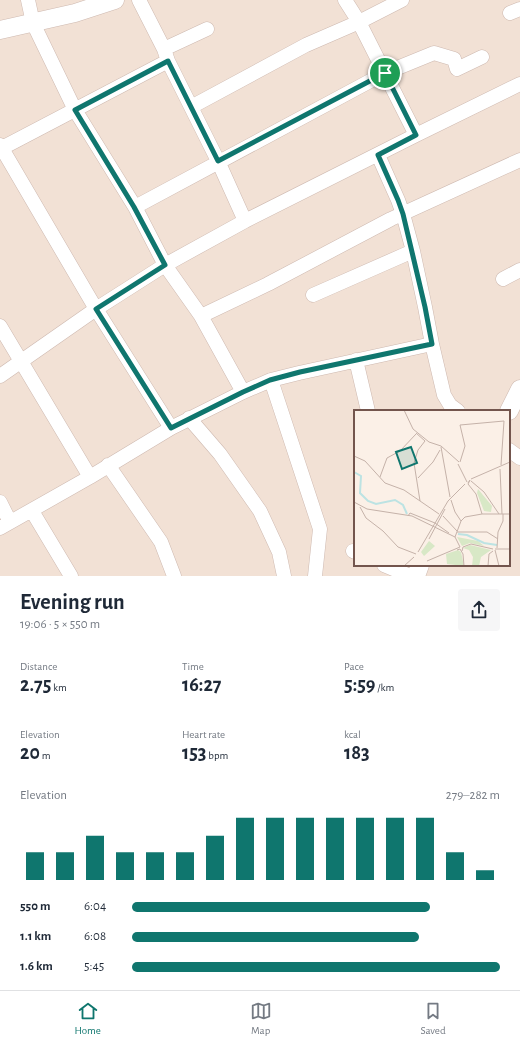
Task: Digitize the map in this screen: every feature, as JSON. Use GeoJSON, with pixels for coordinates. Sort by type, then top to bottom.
{"type":"FeatureCollection","features":[{"type":"Feature","properties":{"kind":"street"},"geometry":{"type":"LineString","coordinates":[[28,0],[33,23],[75,110],[134,207],[165,265],[201,316],[243,392]]}},
{"type":"Feature","properties":{"kind":"street"},"geometry":{"type":"LineString","coordinates":[[139,0],[218,161],[245,221]]}},
{"type":"Feature","properties":{"kind":"street"},"geometry":{"type":"LineString","coordinates":[[344,0],[358,22],[416,135]]}},
{"type":"Feature","properties":{"kind":"street"},"geometry":{"type":"LineString","coordinates":[[191,107],[306,45],[358,22],[402,0]]}},
{"type":"Feature","properties":{"kind":"street"},"geometry":{"type":"LineString","coordinates":[[0,30],[75,13],[111,1]]}},
{"type":"Feature","properties":{"kind":"street"},"geometry":{"type":"LineString","coordinates":[[171,428],[96,309],[1,147],[75,110],[206,29]]}},
{"type":"Feature","properties":{"kind":"street"},"geometry":{"type":"LineString","coordinates":[[134,207],[385,73],[434,53],[454,59],[457,69],[482,57]]}},
{"type":"Feature","properties":{"kind":"street"},"geometry":{"type":"LineString","coordinates":[[0,376],[96,309],[165,265],[245,221],[520,84]]}},
{"type":"Feature","properties":{"kind":"street"},"geometry":{"type":"LineString","coordinates":[[378,155],[403,214],[413,251],[444,395],[450,405],[457,410]]}},
{"type":"Feature","properties":{"kind":"street"},"geometry":{"type":"LineString","coordinates":[[201,316],[268,284],[403,214],[520,160]]}},
{"type":"Feature","properties":{"kind":"street"},"geometry":{"type":"LineString","coordinates":[[313,295],[413,251]]}},
{"type":"Feature","properties":{"kind":"street"},"geometry":{"type":"LineString","coordinates":[[503,279],[520,270]]}},
{"type":"Feature","properties":{"kind":"street"},"geometry":{"type":"LineString","coordinates":[[0,326],[90,477]]}},
{"type":"Feature","properties":{"kind":"street"},"geometry":{"type":"LineString","coordinates":[[0,502],[5,525],[32,511],[189,418],[270,380],[432,344]]}},
{"type":"Feature","properties":{"kind":"street"},"geometry":{"type":"LineString","coordinates":[[356,360],[368,410]]}},
{"type":"Feature","properties":{"kind":"street"},"geometry":{"type":"LineString","coordinates":[[270,380],[320,529],[315,576]]}},
{"type":"Feature","properties":{"kind":"street"},"geometry":{"type":"LineString","coordinates":[[510,410],[519,393]]}},
{"type":"Feature","properties":{"kind":"street"},"geometry":{"type":"LineString","coordinates":[[189,418],[220,454],[260,510],[279,552],[284,576]]}},
{"type":"Feature","properties":{"kind":"street"},"geometry":{"type":"LineString","coordinates":[[510,451],[520,458]]}},
{"type":"Feature","properties":{"kind":"street"},"geometry":{"type":"LineString","coordinates":[[108,466],[161,542],[174,576]]}},
{"type":"Feature","properties":{"kind":"street"},"geometry":{"type":"LineString","coordinates":[[32,511],[71,576]]}},
{"type":"Feature","properties":{"kind":"street"},"geometry":{"type":"LineString","coordinates":[[378,576],[383,566]]}},
{"type":"Feature","properties":{"kind":"street"},"geometry":{"type":"LineString","coordinates":[[385,566],[410,576]]}},
{"type":"Feature","properties":{"kind":"street"},"geometry":{"type":"LineString","coordinates":[[416,576],[420,566]]}},
{"type":"Feature","properties":{"kind":"shaded area"},"geometry":{"type":"Polygon","coordinates":[[[0,0],[520,0],[520,576],[0,576],[0,0]]]}},
{"type":"Feature","properties":{"kind":"route"},"geometry":{"type":"LineString","coordinates":[[168,61],[218,161],[385,73],[416,135],[378,155],[403,214],[413,251],[432,344],[300,372],[270,380],[171,428],[96,309],[165,265],[134,207],[84,122],[75,110],[168,61]]}}]}
